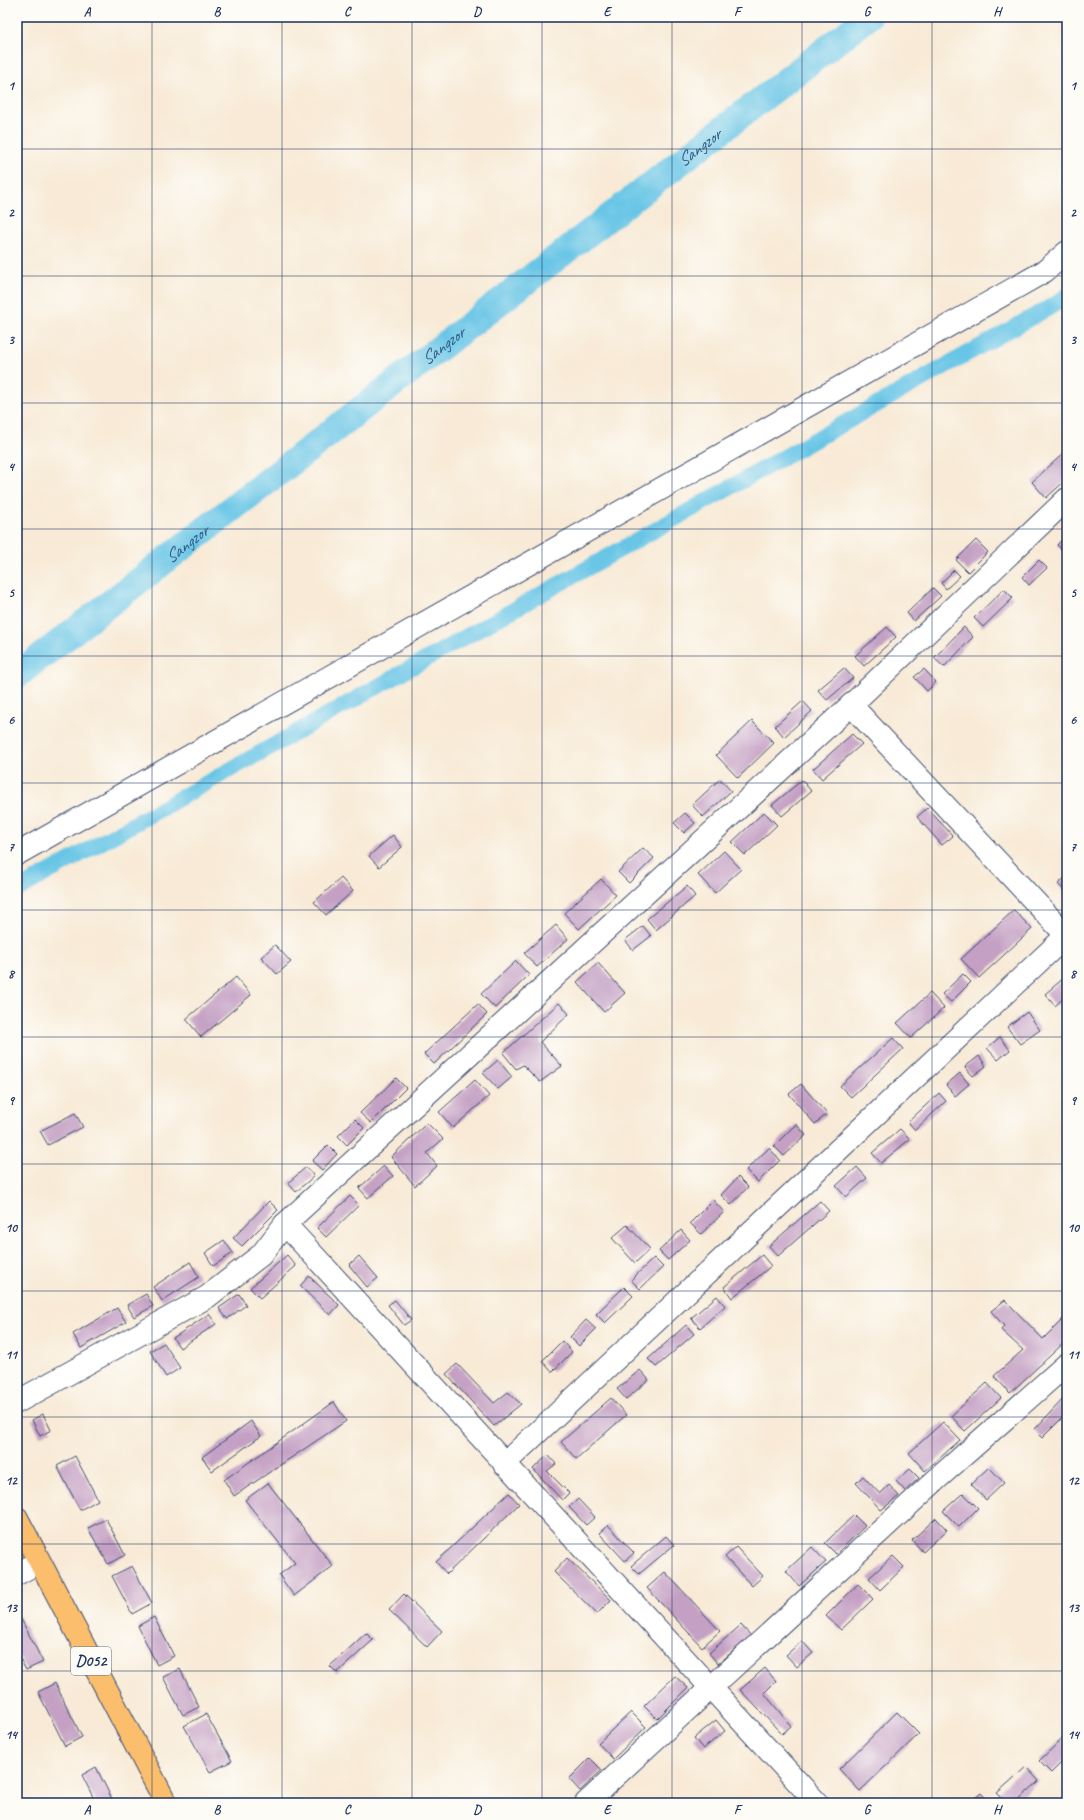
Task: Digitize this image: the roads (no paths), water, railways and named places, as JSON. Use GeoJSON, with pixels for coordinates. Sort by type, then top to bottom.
{"type":"FeatureCollection","features":[{"type":"Feature","properties":{"kind":"main road","name":"D052"},"geometry":{"type":"LineString","coordinates":[[17,1518],[166,1803]]}},
{"type":"Feature","properties":{"kind":"street"},"geometry":{"type":"LineString","coordinates":[[17,854],[1045,271],[1067,252]]}},
{"type":"Feature","properties":{"kind":"street"},"geometry":{"type":"LineString","coordinates":[[17,1402],[207,1297],[261,1255],[285,1224],[851,705],[1067,499]]}},
{"type":"Feature","properties":{"kind":"street"},"geometry":{"type":"LineString","coordinates":[[504,1464],[1067,936],[851,705]]}},
{"type":"Feature","properties":{"kind":"street"},"geometry":{"type":"LineString","coordinates":[[285,1224],[817,1803]]}},
{"type":"Feature","properties":{"kind":"street"},"geometry":{"type":"LineString","coordinates":[[586,1803],[938,1478],[1067,1364]]}},
{"type":"Feature","properties":{"kind":"street"},"geometry":{"type":"LineString","coordinates":[[17,1574],[39,1562]]}},
{"type":"Feature","properties":{"kind":"waterway","name":"Sangzor"},"geometry":{"type":"LineString","coordinates":[[17,675],[868,17]]}},
{"type":"Feature","properties":{"kind":"waterway"},"geometry":{"type":"LineString","coordinates":[[17,890],[1059,302],[1067,295]]}}]}
